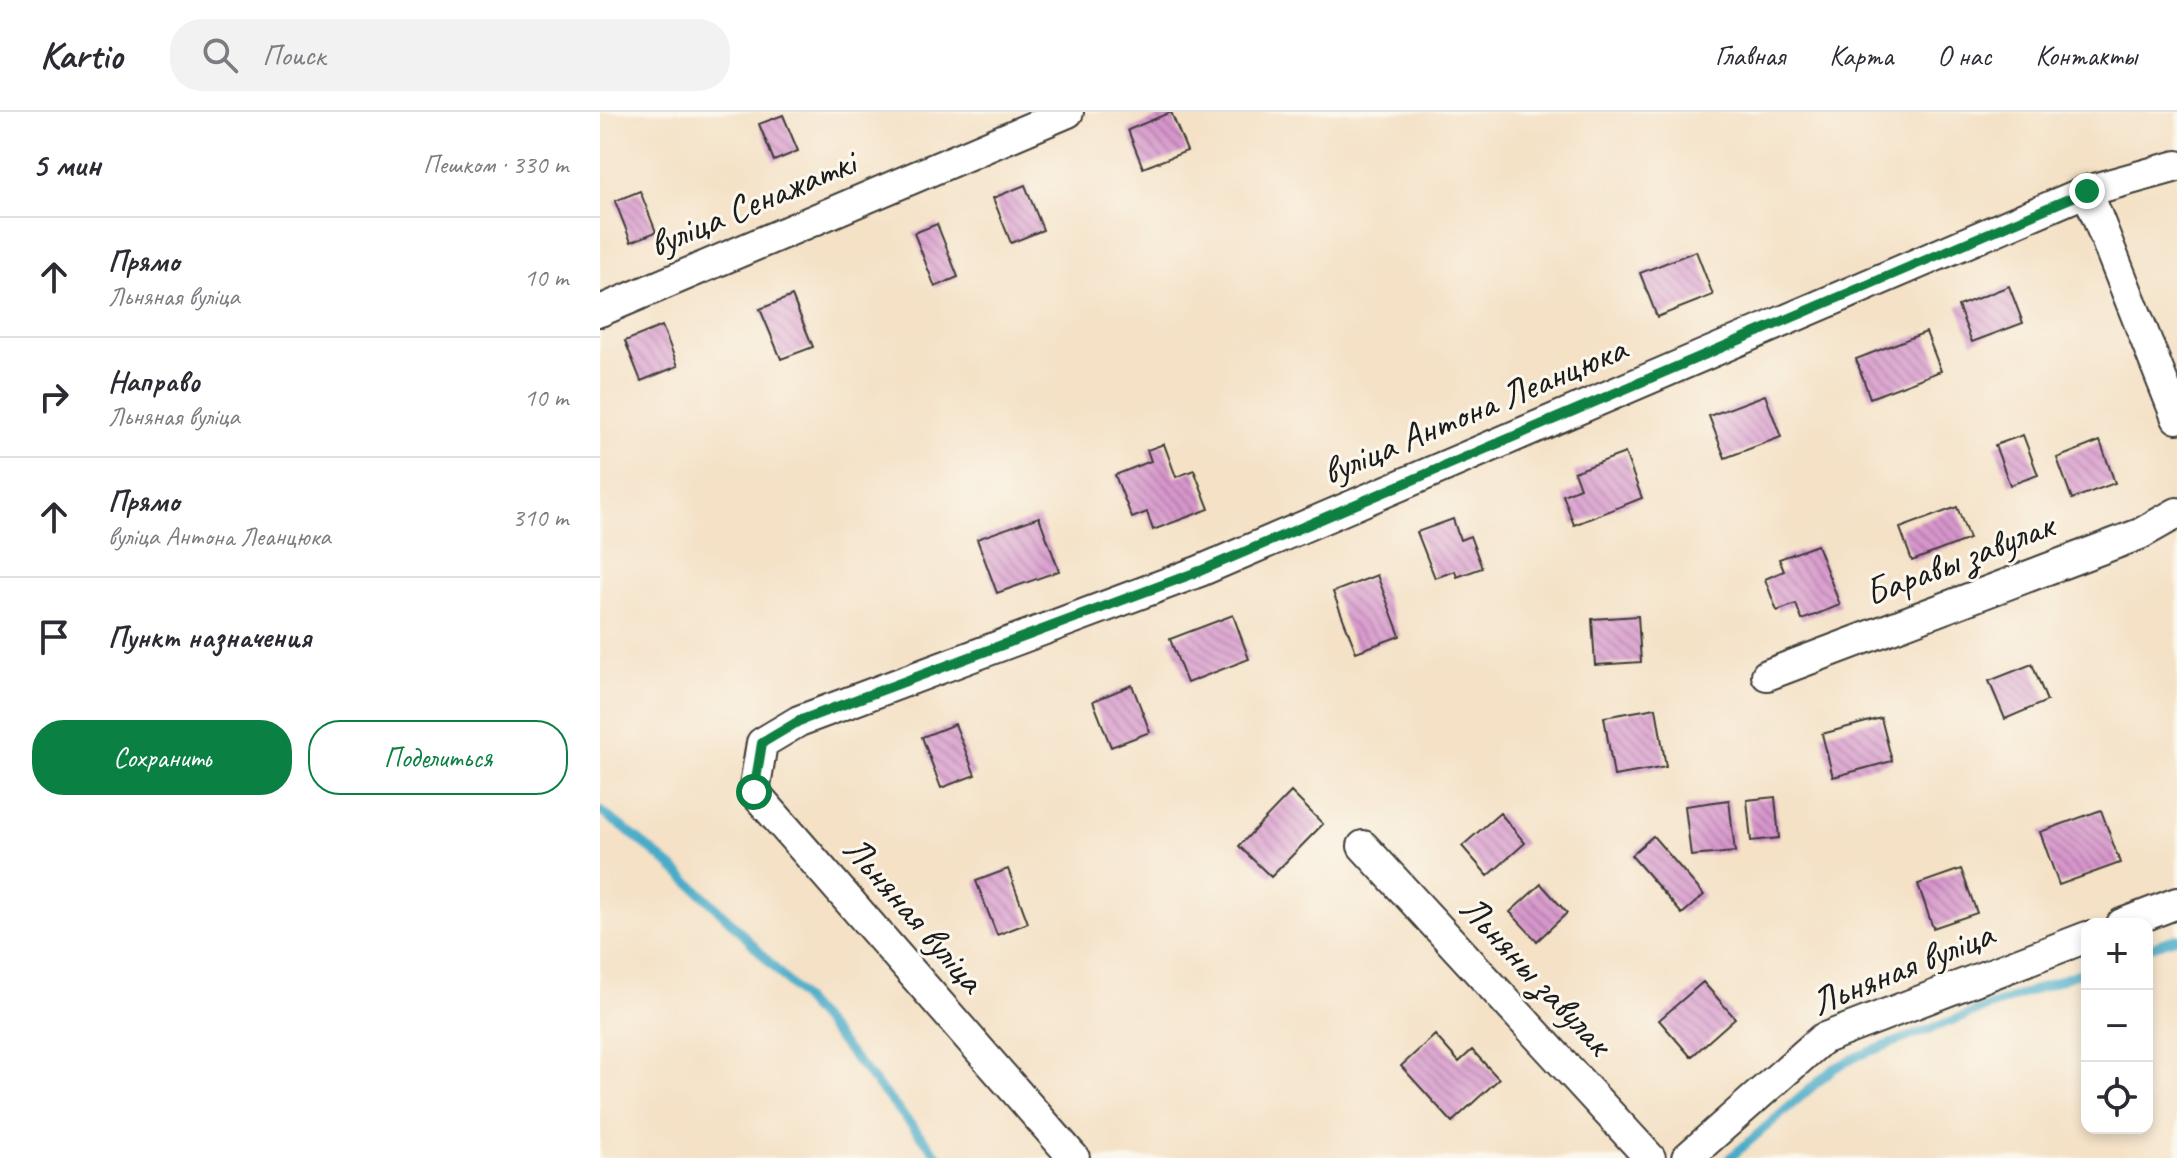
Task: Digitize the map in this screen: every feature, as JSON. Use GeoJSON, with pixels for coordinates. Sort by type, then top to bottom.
{"type":"FeatureCollection","features":[{"type":"Feature","properties":{"kind":"street","name":"вуліца Сенажаткі"},"geometry":{"type":"LineString","coordinates":[[600,311],[1068,112]]}},
{"type":"Feature","properties":{"kind":"street","name":"вуліца Антона Леанцюка"},"geometry":{"type":"LineString","coordinates":[[799,721],[1200,571],[2087,191],[2177,166]]}},
{"type":"Feature","properties":{"kind":"street"},"geometry":{"type":"LineString","coordinates":[[2087,191],[2177,418]]}},
{"type":"Feature","properties":{"kind":"street","name":"Баравы завулак"},"geometry":{"type":"LineString","coordinates":[[1767,675],[2140,534],[2177,513]]}},
{"type":"Feature","properties":{"kind":"street","name":"Льняная вуліца"},"geometry":{"type":"LineString","coordinates":[[799,721],[762,743],[754,792],[1074,1158]]}},
{"type":"Feature","properties":{"kind":"street","name":"Льняны завулак"},"geometry":{"type":"LineString","coordinates":[[1363,846],[1650,1158]]}},
{"type":"Feature","properties":{"kind":"street"},"geometry":{"type":"LineString","coordinates":[[2138,918],[2177,903]]}},
{"type":"Feature","properties":{"kind":"street","name":"Льняная вуліца"},"geometry":{"type":"LineString","coordinates":[[1687,1158],[1822,1039],[2081,939]]}},
{"type":"Feature","properties":{"kind":"building"},"geometry":{"type":"Polygon","coordinates":[[[1171,112],[1187,151],[1143,168],[1128,130],[1171,112]]]}},
{"type":"Feature","properties":{"kind":"building"},"geometry":{"type":"Polygon","coordinates":[[[783,115],[798,151],[774,161],[759,124],[783,115]]]}},
{"type":"Feature","properties":{"kind":"building"},"geometry":{"type":"Polygon","coordinates":[[[1025,185],[1043,230],[1011,243],[993,198],[1025,185]]]}},
{"type":"Feature","properties":{"kind":"building"},"geometry":{"type":"Polygon","coordinates":[[[640,191],[656,232],[631,242],[615,201],[640,191]]]}},
{"type":"Feature","properties":{"kind":"building"},"geometry":{"type":"Polygon","coordinates":[[[937,224],[958,277],[935,287],[914,233],[937,224]]]}},
{"type":"Feature","properties":{"kind":"building"},"geometry":{"type":"Polygon","coordinates":[[[1696,251],[1713,295],[1657,317],[1640,273],[1696,251]]]}},
{"type":"Feature","properties":{"kind":"building"},"geometry":{"type":"Polygon","coordinates":[[[2009,286],[2023,323],[1972,342],[1958,306],[2009,286]]]}},
{"type":"Feature","properties":{"kind":"building"},"geometry":{"type":"Polygon","coordinates":[[[792,296],[813,347],[781,359],[760,309],[792,296]]]}},
{"type":"Feature","properties":{"kind":"building"},"geometry":{"type":"Polygon","coordinates":[[[662,326],[678,366],[641,381],[625,341],[662,326]]]}},
{"type":"Feature","properties":{"kind":"building"},"geometry":{"type":"Polygon","coordinates":[[[1926,332],[1941,371],[1870,398],[1856,359],[1926,332]]]}},
{"type":"Feature","properties":{"kind":"building"},"geometry":{"type":"Polygon","coordinates":[[[1765,395],[1781,437],[1725,458],[1709,416],[1765,395]]]}},
{"type":"Feature","properties":{"kind":"building"},"geometry":{"type":"Polygon","coordinates":[[[2023,435],[2038,475],[2010,485],[1995,445],[2023,435]]]}},
{"type":"Feature","properties":{"kind":"building"},"geometry":{"type":"Polygon","coordinates":[[[2100,441],[2115,483],[2072,499],[2057,458],[2100,441]]]}},
{"type":"Feature","properties":{"kind":"building"},"geometry":{"type":"Polygon","coordinates":[[[1164,444],[1176,477],[1194,470],[1209,509],[1153,530],[1147,512],[1132,518],[1115,475],[1151,461],[1147,450],[1164,444]]]}},
{"type":"Feature","properties":{"kind":"building"},"geometry":{"type":"Polygon","coordinates":[[[1625,453],[1642,498],[1574,525],[1563,495],[1580,488],[1574,472],[1625,453]]]}},
{"type":"Feature","properties":{"kind":"building"},"geometry":{"type":"Polygon","coordinates":[[[1957,507],[1969,539],[1912,561],[1900,528],[1957,507]]]}},
{"type":"Feature","properties":{"kind":"building"},"geometry":{"type":"Polygon","coordinates":[[[1039,517],[1059,571],[997,593],[977,539],[1039,517]]]}},
{"type":"Feature","properties":{"kind":"building"},"geometry":{"type":"Polygon","coordinates":[[[1453,519],[1460,540],[1470,536],[1482,568],[1457,577],[1455,571],[1435,578],[1417,532],[1453,519]]]}},
{"type":"Feature","properties":{"kind":"building"},"geometry":{"type":"Polygon","coordinates":[[[1817,545],[1840,605],[1802,620],[1796,604],[1777,611],[1765,579],[1784,571],[1779,559],[1817,545]]]}},
{"type":"Feature","properties":{"kind":"building"},"geometry":{"type":"Polygon","coordinates":[[[1377,575],[1400,636],[1356,652],[1333,592],[1377,575]]]}},
{"type":"Feature","properties":{"kind":"building"},"geometry":{"type":"Polygon","coordinates":[[[1233,615],[1249,659],[1187,683],[1170,639],[1233,615]]]}},
{"type":"Feature","properties":{"kind":"building"},"geometry":{"type":"Polygon","coordinates":[[[1638,616],[1641,662],[1595,665],[1592,619],[1638,616]]]}},
{"type":"Feature","properties":{"kind":"building"},"geometry":{"type":"Polygon","coordinates":[[[2032,664],[2047,701],[2005,719],[1989,681],[2032,664]]]}},
{"type":"Feature","properties":{"kind":"building"},"geometry":{"type":"Polygon","coordinates":[[[1132,685],[1150,732],[1111,747],[1093,701],[1132,685]]]}},
{"type":"Feature","properties":{"kind":"building"},"geometry":{"type":"Polygon","coordinates":[[[1656,708],[1666,767],[1614,776],[1604,717],[1656,708]]]}},
{"type":"Feature","properties":{"kind":"building"},"geometry":{"type":"Polygon","coordinates":[[[1881,718],[1892,761],[1833,777],[1822,734],[1881,718]]]}},
{"type":"Feature","properties":{"kind":"building"},"geometry":{"type":"Polygon","coordinates":[[[955,724],[975,775],[941,788],[922,737],[955,724]]]}},
{"type":"Feature","properties":{"kind":"building"},"geometry":{"type":"Polygon","coordinates":[[[1291,792],[1323,824],[1271,877],[1239,846],[1291,792]]]}},
{"type":"Feature","properties":{"kind":"building"},"geometry":{"type":"Polygon","coordinates":[[[1775,797],[1779,838],[1751,841],[1747,800],[1775,797]]]}},
{"type":"Feature","properties":{"kind":"building"},"geometry":{"type":"Polygon","coordinates":[[[1729,800],[1735,852],[1691,856],[1685,806],[1729,800]]]}},
{"type":"Feature","properties":{"kind":"building"},"geometry":{"type":"Polygon","coordinates":[[[2101,810],[2120,863],[2059,885],[2040,832],[2101,810]]]}},
{"type":"Feature","properties":{"kind":"building"},"geometry":{"type":"Polygon","coordinates":[[[1500,813],[1525,843],[1488,876],[1462,846],[1500,813]]]}},
{"type":"Feature","properties":{"kind":"building"},"geometry":{"type":"Polygon","coordinates":[[[1653,836],[1704,895],[1682,914],[1631,855],[1653,836]]]}},
{"type":"Feature","properties":{"kind":"building"},"geometry":{"type":"Polygon","coordinates":[[[1008,869],[1028,923],[997,935],[976,881],[1008,869]]]}},
{"type":"Feature","properties":{"kind":"building"},"geometry":{"type":"Polygon","coordinates":[[[1961,869],[1977,913],[1933,928],[1918,884],[1961,869]]]}},
{"type":"Feature","properties":{"kind":"building"},"geometry":{"type":"Polygon","coordinates":[[[1541,884],[1567,913],[1537,941],[1510,912],[1541,884]]]}},
{"type":"Feature","properties":{"kind":"building"},"geometry":{"type":"Polygon","coordinates":[[[1703,982],[1735,1018],[1691,1057],[1659,1020],[1703,982]]]}},
{"type":"Feature","properties":{"kind":"building"},"geometry":{"type":"Polygon","coordinates":[[[1435,1035],[1459,1062],[1472,1050],[1499,1079],[1452,1122],[1401,1066],[1435,1035]]]}},
{"type":"Feature","properties":{"kind":"waterway"},"geometry":{"type":"LineString","coordinates":[[600,811],[695,887],[738,929],[821,1019],[940,1158]]}},
{"type":"Feature","properties":{"kind":"waterway"},"geometry":{"type":"LineString","coordinates":[[2153,946],[2177,938]]}},
{"type":"Feature","properties":{"kind":"waterway"},"geometry":{"type":"LineString","coordinates":[[1730,1158],[1833,1069],[1858,1056],[2081,972]]}},
{"type":"Feature","properties":{"kind":"route"},"geometry":{"type":"LineString","coordinates":[[754,792],[762,743],[799,721],[1200,571],[2087,191]]}}]}
